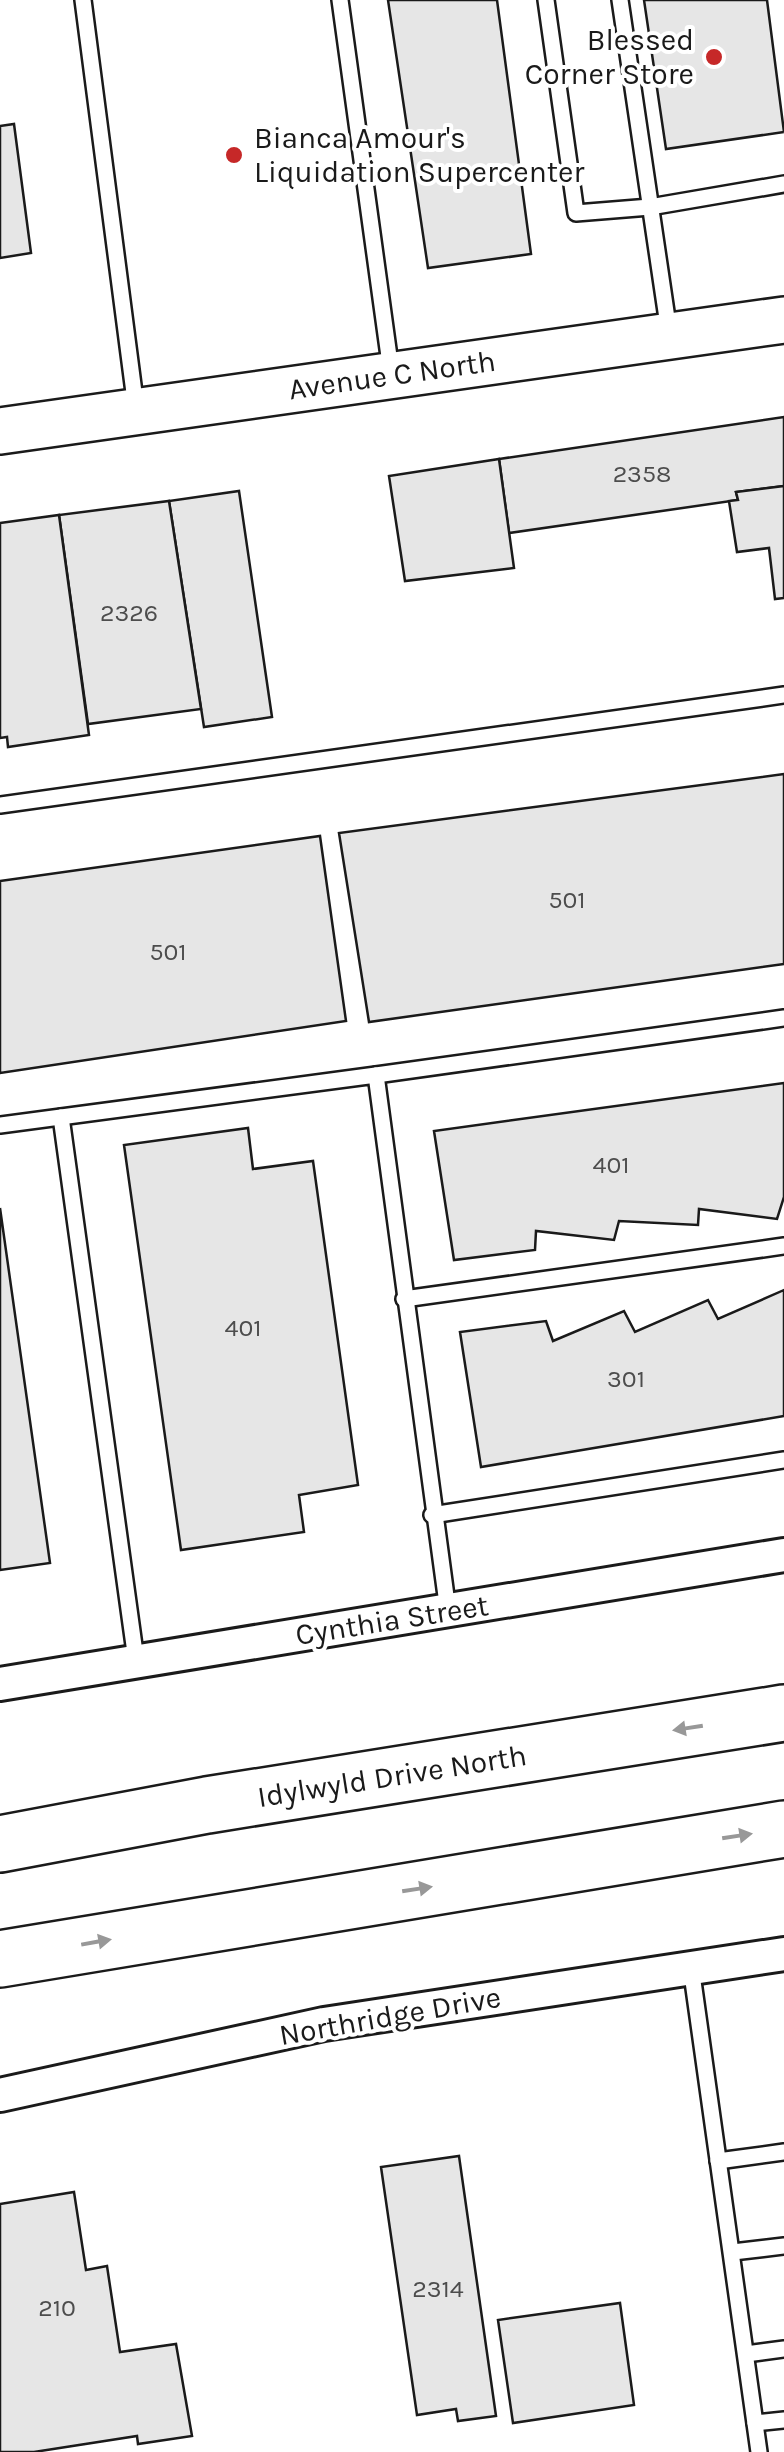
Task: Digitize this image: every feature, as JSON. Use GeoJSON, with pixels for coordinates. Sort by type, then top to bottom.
{"type":"FeatureCollection","features":[{"type":"Feature","properties":{"kind":"highway","name":"Idylwyld Drive North"},"geometry":{"type":"LineString","coordinates":[[0,1844],[207,1806],[784,1713]]}},
{"type":"Feature","properties":{"kind":"highway"},"geometry":{"type":"LineString","coordinates":[[0,1813],[207,1806]]}},
{"type":"Feature","properties":{"kind":"highway"},"geometry":{"type":"LineString","coordinates":[[0,1958],[784,1829]]}},
{"type":"Feature","properties":{"kind":"main road","name":"Avenue C North"},"geometry":{"type":"LineString","coordinates":[[0,431],[784,320]]}},
{"type":"Feature","properties":{"kind":"street","name":"Cynthia Street"},"geometry":{"type":"LineString","coordinates":[[0,1684],[784,1555]]}},
{"type":"Feature","properties":{"kind":"street","name":"Northridge Drive"},"geometry":{"type":"LineString","coordinates":[[0,2095],[324,2024],[784,1954]]}},
{"type":"Feature","properties":{"kind":"lane"},"geometry":{"type":"LineString","coordinates":[[83,0],[136,412]]}},
{"type":"Feature","properties":{"kind":"lane"},"geometry":{"type":"LineString","coordinates":[[340,0],[391,376]]}},
{"type":"Feature","properties":{"kind":"lane"},"geometry":{"type":"LineString","coordinates":[[546,0],[576,213],[650,207],[784,184]]}},
{"type":"Feature","properties":{"kind":"lane"},"geometry":{"type":"LineString","coordinates":[[620,0],[669,336]]}},
{"type":"Feature","properties":{"kind":"lane"},"geometry":{"type":"LineString","coordinates":[[0,805],[784,696]]}},
{"type":"Feature","properties":{"kind":"lane"},"geometry":{"type":"LineString","coordinates":[[0,1125],[784,1018]]}},
{"type":"Feature","properties":{"kind":"lane"},"geometry":{"type":"LineString","coordinates":[[376,1075],[432,1515],[448,1611]]}},
{"type":"Feature","properties":{"kind":"lane"},"geometry":{"type":"LineString","coordinates":[[61,1117],[136,1660]]}},
{"type":"Feature","properties":{"kind":"lane"},"geometry":{"type":"LineString","coordinates":[[404,1299],[784,1246]]}},
{"type":"Feature","properties":{"kind":"lane"},"geometry":{"type":"LineString","coordinates":[[432,1515],[784,1460]]}},
{"type":"Feature","properties":{"kind":"lane"},"geometry":{"type":"LineString","coordinates":[[691,1967],[759,2452]]}},
{"type":"Feature","properties":{"kind":"lane"},"geometry":{"type":"LineString","coordinates":[[718,2162],[784,2152]]}},
{"type":"Feature","properties":{"kind":"lane"},"geometry":{"type":"LineString","coordinates":[[733,2252],[784,2246]]}},
{"type":"Feature","properties":{"kind":"lane"},"geometry":{"type":"LineString","coordinates":[[746,2354],[784,2349]]}},
{"type":"Feature","properties":{"kind":"lane"},"geometry":{"type":"LineString","coordinates":[[755,2423],[784,2420]]}},
{"type":"Feature","properties":{"kind":"building"},"geometry":{"type":"Polygon","coordinates":[[[388,0],[497,0],[531,254],[428,268],[388,0]]]}},
{"type":"Feature","properties":{"kind":"building","name":"Blessed Corner Store"},"geometry":{"type":"Polygon","coordinates":[[[644,0],[767,0],[784,132],[666,149],[644,0]]]}},
{"type":"Feature","properties":{"kind":"building"},"geometry":{"type":"Polygon","coordinates":[[[14,124],[31,253],[0,258],[0,126],[14,124]]]}},
{"type":"Feature","properties":{"kind":"building"},"geometry":{"type":"Polygon","coordinates":[[[784,417],[784,486],[736,492],[738,500],[509,533],[499,459],[784,417]]]}},
{"type":"Feature","properties":{"kind":"building"},"geometry":{"type":"Polygon","coordinates":[[[499,459],[514,568],[405,581],[389,476],[499,459]]]}},
{"type":"Feature","properties":{"kind":"building"},"geometry":{"type":"Polygon","coordinates":[[[784,486],[784,598],[775,599],[769,548],[737,552],[729,501],[738,500],[736,492],[784,486]]]}},
{"type":"Feature","properties":{"kind":"building"},"geometry":{"type":"Polygon","coordinates":[[[239,491],[272,717],[204,727],[169,501],[239,491]]]}},
{"type":"Feature","properties":{"kind":"building"},"geometry":{"type":"Polygon","coordinates":[[[169,501],[201,709],[88,724],[59,515],[169,501]]]}},
{"type":"Feature","properties":{"kind":"building"},"geometry":{"type":"Polygon","coordinates":[[[59,515],[89,735],[8,747],[7,737],[0,738],[0,523],[59,515]]]}},
{"type":"Feature","properties":{"kind":"building"},"geometry":{"type":"Polygon","coordinates":[[[784,774],[784,964],[369,1022],[339,833],[784,774]]]}},
{"type":"Feature","properties":{"kind":"building"},"geometry":{"type":"Polygon","coordinates":[[[320,836],[346,1021],[0,1073],[0,881],[320,836]]]}},
{"type":"Feature","properties":{"kind":"building"},"geometry":{"type":"Polygon","coordinates":[[[784,1083],[784,1197],[777,1219],[699,1209],[698,1225],[619,1221],[614,1240],[536,1231],[535,1250],[454,1260],[434,1131],[784,1083]]]}},
{"type":"Feature","properties":{"kind":"building"},"geometry":{"type":"Polygon","coordinates":[[[248,1128],[253,1169],[313,1161],[358,1485],[299,1495],[304,1532],[181,1550],[124,1145],[248,1128]]]}},
{"type":"Feature","properties":{"kind":"building"},"geometry":{"type":"Polygon","coordinates":[[[0,1208],[50,1563],[0,1570],[0,1208]]]}},
{"type":"Feature","properties":{"kind":"building"},"geometry":{"type":"Polygon","coordinates":[[[784,1290],[784,1416],[481,1467],[460,1332],[546,1321],[553,1341],[624,1311],[635,1332],[708,1300],[718,1319],[784,1290]]]}},
{"type":"Feature","properties":{"kind":"building"},"geometry":{"type":"Polygon","coordinates":[[[459,2156],[496,2416],[458,2421],[456,2409],[417,2415],[381,2167],[459,2156]]]}},
{"type":"Feature","properties":{"kind":"building"},"geometry":{"type":"Polygon","coordinates":[[[74,2192],[86,2270],[107,2266],[120,2352],[176,2344],[192,2436],[138,2444],[137,2436],[34,2452],[0,2452],[0,2204],[74,2192]]]}},
{"type":"Feature","properties":{"kind":"building"},"geometry":{"type":"Polygon","coordinates":[[[620,2303],[634,2405],[513,2423],[498,2320],[620,2303]]]}},
{"type":"Feature","properties":{"kind":"place","name":"Blessed Corner Store"},"geometry":{"type":"Point","coordinates":[714,57]}},
{"type":"Feature","properties":{"kind":"place","name":"Bianca Amour's Liquidation Supercenter"},"geometry":{"type":"Point","coordinates":[234,155]}}]}
